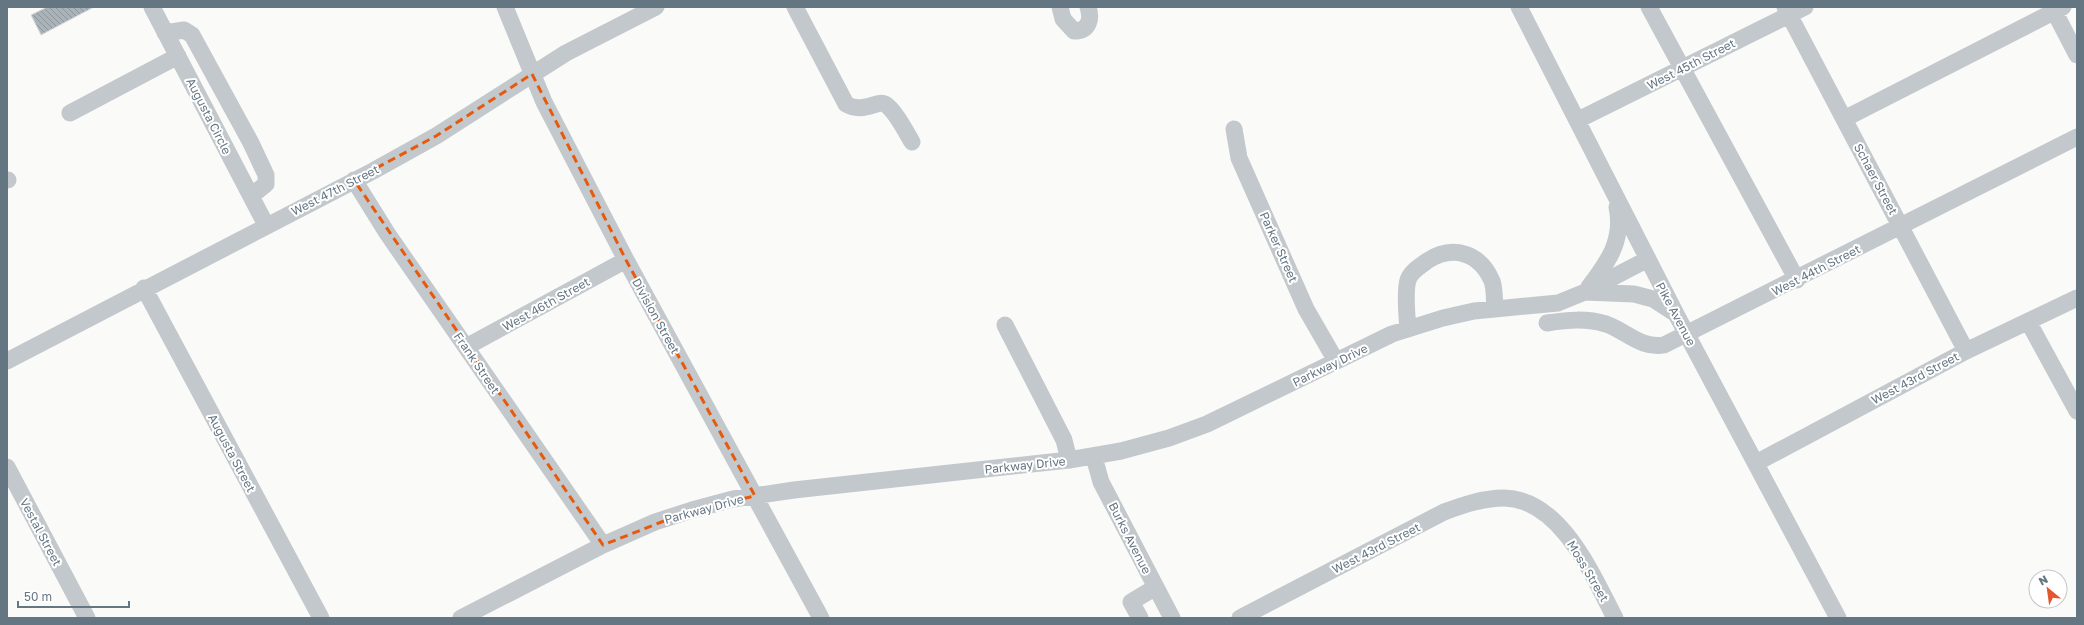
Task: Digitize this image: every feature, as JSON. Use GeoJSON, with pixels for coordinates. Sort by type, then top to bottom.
{"type":"FeatureCollection","features":[{"type":"Feature","properties":{"kind":"street","name":"Augusta Circle"},"geometry":{"type":"LineString","coordinates":[[152,7],[266,225]]}},
{"type":"Feature","properties":{"kind":"street","name":"Division Street"},"geometry":{"type":"LineString","coordinates":[[505,7],[544,102],[626,260],[821,618]]}},
{"type":"Feature","properties":{"kind":"street","name":"West 47th Street"},"geometry":{"type":"LineString","coordinates":[[7,361],[436,136],[532,74],[586,42],[656,7]]}},
{"type":"Feature","properties":{"kind":"street"},"geometry":{"type":"LineString","coordinates":[[795,7],[846,104],[863,109],[880,103],[885,104],[897,118],[912,142]]}},
{"type":"Feature","properties":{"kind":"street"},"geometry":{"type":"LineString","coordinates":[[1060,7],[1063,19],[1074,32],[1081,31],[1087,26],[1090,20],[1088,7]]}},
{"type":"Feature","properties":{"kind":"street","name":"Pike Avenue"},"geometry":{"type":"LineString","coordinates":[[1519,7],[1676,314],[1838,618]]}},
{"type":"Feature","properties":{"kind":"street"},"geometry":{"type":"LineString","coordinates":[[1649,7],[1681,69],[1797,280]]}},
{"type":"Feature","properties":{"kind":"street","name":"West 45th Street"},"geometry":{"type":"LineString","coordinates":[[1578,120],[1681,69],[1787,11],[1805,7]]}},
{"type":"Feature","properties":{"kind":"street"},"geometry":{"type":"LineString","coordinates":[[1844,120],[2056,9],[2077,55]]}},
{"type":"Feature","properties":{"kind":"street","name":"Schaer Street"},"geometry":{"type":"LineString","coordinates":[[1787,11],[1966,351]]}},
{"type":"Feature","properties":{"kind":"street"},"geometry":{"type":"LineString","coordinates":[[165,33],[184,30],[192,35],[251,143],[266,175],[266,184],[251,196]]}},
{"type":"Feature","properties":{"kind":"street"},"geometry":{"type":"LineString","coordinates":[[70,113],[178,56]]}},
{"type":"Feature","properties":{"kind":"street","name":"Parker Street"},"geometry":{"type":"LineString","coordinates":[[1234,129],[1239,158],[1306,309],[1336,361]]}},
{"type":"Feature","properties":{"kind":"street","name":"West 44th Street"},"geometry":{"type":"LineString","coordinates":[[1548,323],[1572,319],[1595,321],[1608,325],[1636,340],[1656,347],[1664,345],[1797,280],[2077,137]]}},
{"type":"Feature","properties":{"kind":"street","name":"Frank Street"},"geometry":{"type":"LineString","coordinates":[[354,180],[387,233],[603,545]]}},
{"type":"Feature","properties":{"kind":"street","name":"Parkway Drive"},"geometry":{"type":"LineString","coordinates":[[1585,292],[1607,264],[1617,243],[1620,220],[1614,193]]}},
{"type":"Feature","properties":{"kind":"street"},"geometry":{"type":"LineString","coordinates":[[1408,329],[1408,280],[1415,270],[1426,262],[1447,253],[1461,251],[1472,257],[1484,268],[1492,282],[1495,308]]}},
{"type":"Feature","properties":{"kind":"street","name":"Parkway Drive"},"geometry":{"type":"LineString","coordinates":[[461,618],[603,545],[655,522],[692,510],[755,496],[794,490],[1094,457],[1169,438],[1207,424],[1336,361],[1408,329],[1443,318],[1495,308],[1558,303],[1585,292],[1648,259]]}},
{"type":"Feature","properties":{"kind":"street","name":"West 46th Street"},"geometry":{"type":"LineString","coordinates":[[466,347],[626,260]]}},
{"type":"Feature","properties":{"kind":"street","name":"Augusta Street"},"geometry":{"type":"LineString","coordinates":[[144,288],[321,618]]}},
{"type":"Feature","properties":{"kind":"street","name":"Parkway Drive"},"geometry":{"type":"LineString","coordinates":[[1585,292],[1634,294],[1653,299],[1676,314]]}},
{"type":"Feature","properties":{"kind":"street","name":"West 43rd Street"},"geometry":{"type":"LineString","coordinates":[[1756,463],[1966,351],[2029,323],[2077,298]]}},
{"type":"Feature","properties":{"kind":"street"},"geometry":{"type":"LineString","coordinates":[[2029,323],[2072,405],[2077,411]]}},
{"type":"Feature","properties":{"kind":"street"},"geometry":{"type":"LineString","coordinates":[[1006,325],[1064,440],[1069,460]]}},
{"type":"Feature","properties":{"kind":"street","name":"Burks Avenue"},"geometry":{"type":"LineString","coordinates":[[1094,457],[1101,482],[1172,618]]}},
{"type":"Feature","properties":{"kind":"street","name":"Vestal Street"},"geometry":{"type":"LineString","coordinates":[[7,467],[87,618]]}},
{"type":"Feature","properties":{"kind":"street","name":"West 43rd Street"},"geometry":{"type":"LineString","coordinates":[[1240,618],[1444,512],[1467,504],[1489,499],[1504,498],[1517,501]]}},
{"type":"Feature","properties":{"kind":"street","name":"Moss Street"},"geometry":{"type":"LineString","coordinates":[[1517,501],[1537,509],[1569,537],[1586,563],[1615,618]]}},
{"type":"Feature","properties":{"kind":"street"},"geometry":{"type":"LineString","coordinates":[[1140,618],[1131,602],[1156,587]]}},
{"type":"Feature","properties":{"kind":"highlighted area"},"geometry":{"type":"Polygon","coordinates":[[[532,74],[626,260],[755,496],[692,510],[603,545],[354,180],[436,136],[532,74]]]}},
{"type":"Feature","properties":{"kind":"building"},"geometry":{"type":"Polygon","coordinates":[[[47,7],[94,7],[41,35],[31,15],[47,7]]]}}]}
